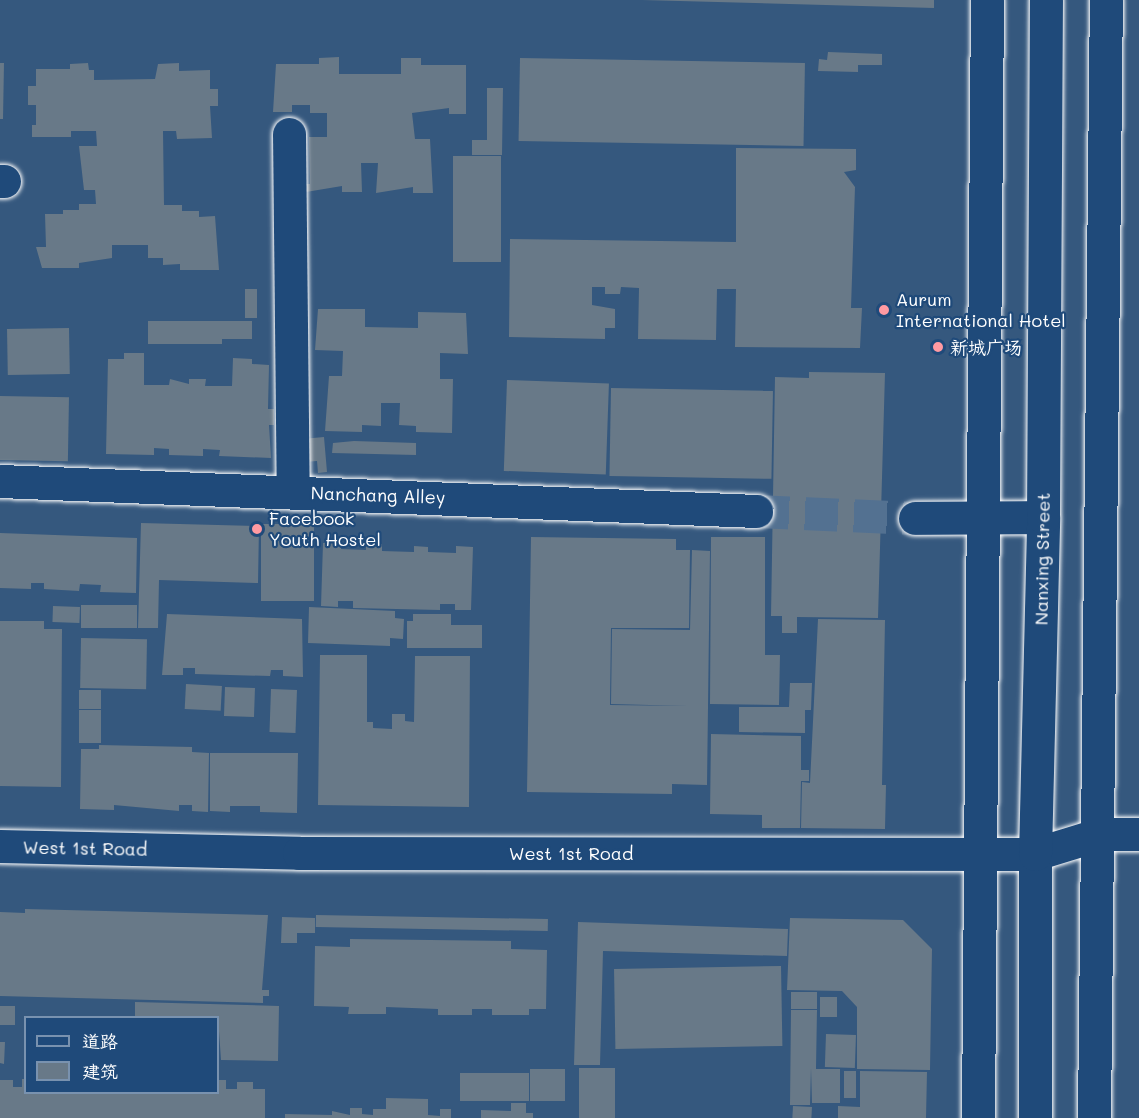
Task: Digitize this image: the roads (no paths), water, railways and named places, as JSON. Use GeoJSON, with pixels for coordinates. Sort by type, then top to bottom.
{"type":"FeatureCollection","features":[{"type":"Feature","properties":{"kind":"street"},"geometry":{"type":"LineString","coordinates":[[978,1118],[983,854],[987,0]]}},
{"type":"Feature","properties":{"kind":"street","name":"Nanxing Street"},"geometry":{"type":"LineString","coordinates":[[1035,1118],[1035,854],[1043,517],[1046,0]]}},
{"type":"Feature","properties":{"kind":"street"},"geometry":{"type":"LineString","coordinates":[[1094,1118],[1100,834],[1106,0]]}},
{"type":"Feature","properties":{"kind":"street"},"geometry":{"type":"LineString","coordinates":[[289,134],[293,492]]}},
{"type":"Feature","properties":{"kind":"street","name":"Nanchang Alley"},"geometry":{"type":"LineString","coordinates":[[0,481],[756,511]]}},
{"type":"Feature","properties":{"kind":"street"},"geometry":{"type":"LineString","coordinates":[[915,518],[1043,517]]}},
{"type":"Feature","properties":{"kind":"street","name":"West 1st Road"},"geometry":{"type":"LineString","coordinates":[[0,846],[310,853],[1035,854],[1100,834],[1139,834]]}},
{"type":"Feature","properties":{"kind":"tunnel"},"geometry":{"type":"LineString","coordinates":[[756,511],[915,518]]}},
{"type":"Feature","properties":{"kind":"place","name":"Aurum International Hotel"},"geometry":{"type":"Point","coordinates":[884,310]}},
{"type":"Feature","properties":{"kind":"place","name":"新城广场"},"geometry":{"type":"Point","coordinates":[938,347]}},
{"type":"Feature","properties":{"kind":"place","name":"Facebook Youth Hostel"},"geometry":{"type":"Point","coordinates":[257,529]}}]}
